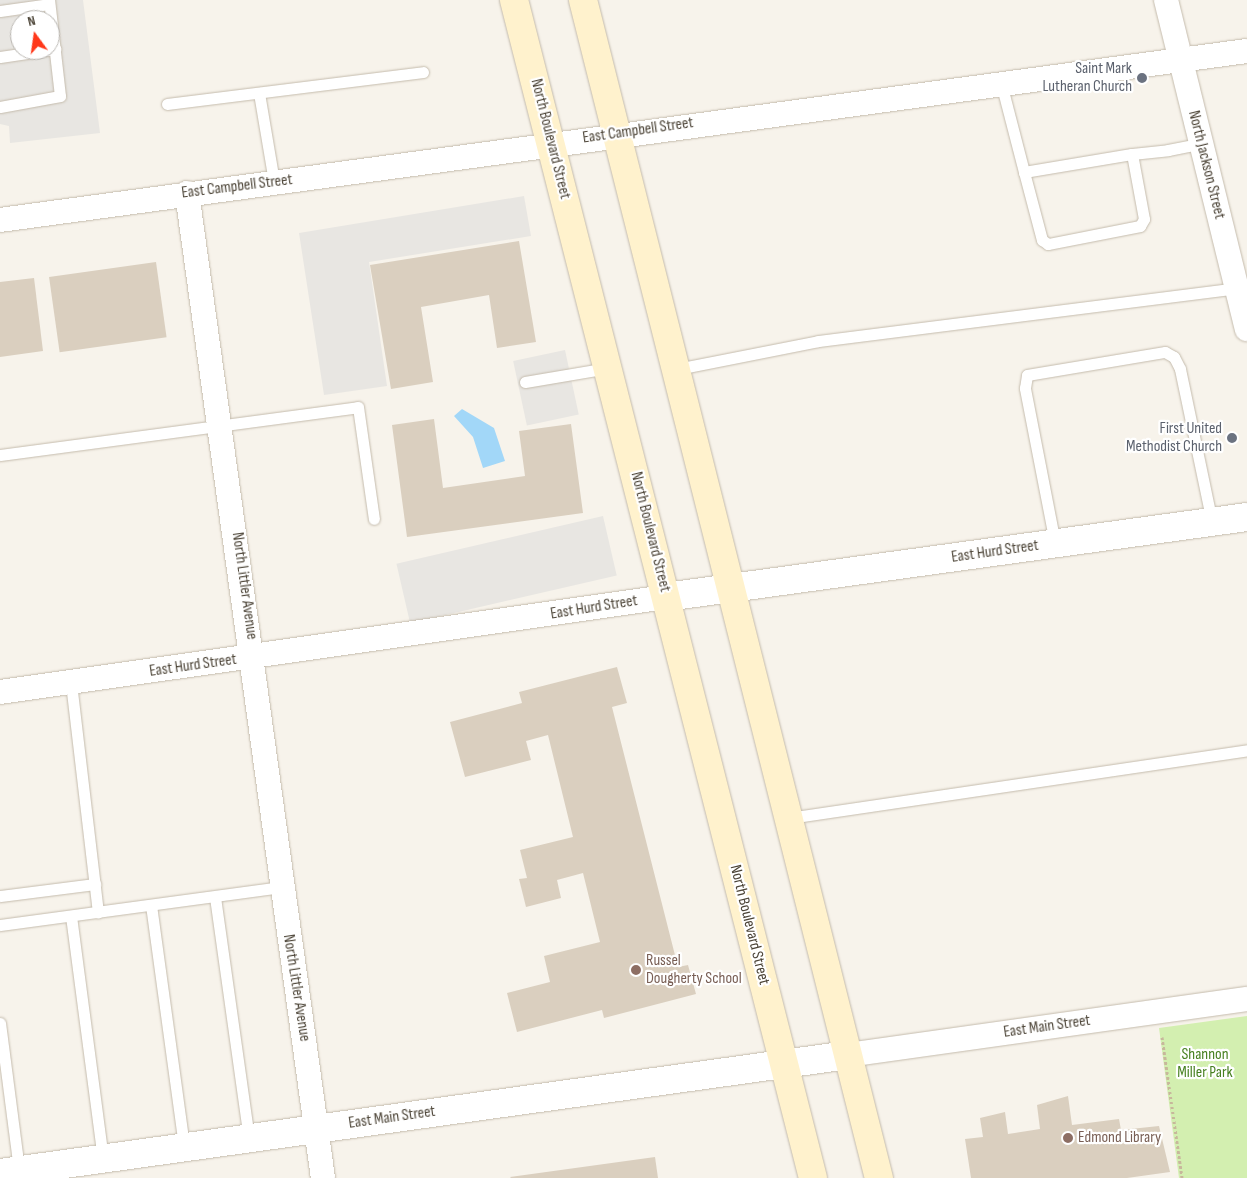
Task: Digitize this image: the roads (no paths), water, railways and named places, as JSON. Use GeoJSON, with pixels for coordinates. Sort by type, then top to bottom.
{"type":"FeatureCollection","features":[{"type":"Feature","properties":{"kind":"main road","name":"North Boulevard Street"},"geometry":{"type":"LineString","coordinates":[[514,0],[813,1178]]}},
{"type":"Feature","properties":{"kind":"main road"},"geometry":{"type":"LineString","coordinates":[[583,0],[733,587],[879,1178]]}},
{"type":"Feature","properties":{"kind":"street","name":"North Jackson Street"},"geometry":{"type":"LineString","coordinates":[[1166,0],[1200,144],[1242,287],[1247,329]]}},
{"type":"Feature","properties":{"kind":"street","name":"East Campbell Street"},"geometry":{"type":"LineString","coordinates":[[0,220],[616,134],[1247,51]]}},
{"type":"Feature","properties":{"kind":"street","name":"North Littler Avenue"},"geometry":{"type":"LineString","coordinates":[[187,193],[222,425],[281,887],[323,1178]]}},
{"type":"Feature","properties":{"kind":"street","name":"East Hurd Street"},"geometry":{"type":"LineString","coordinates":[[0,692],[253,658],[733,587],[1247,517]]}},
{"type":"Feature","properties":{"kind":"street","name":"East Main Street"},"geometry":{"type":"LineString","coordinates":[[10,1171],[1247,999]]}},
{"type":"Feature","properties":{"kind":"lane"},"geometry":{"type":"LineString","coordinates":[[0,11],[49,2]]}},
{"type":"Feature","properties":{"kind":"lane"},"geometry":{"type":"LineString","coordinates":[[0,107],[58,100],[56,60]]}},
{"type":"Feature","properties":{"kind":"lane"},"geometry":{"type":"LineString","coordinates":[[167,104],[423,72]]}},
{"type":"Feature","properties":{"kind":"lane"},"geometry":{"type":"LineString","coordinates":[[1001,83],[1038,234],[1048,244],[1132,230],[1144,219],[1132,154]]}},
{"type":"Feature","properties":{"kind":"lane"},"geometry":{"type":"LineString","coordinates":[[259,93],[274,182]]}},
{"type":"Feature","properties":{"kind":"lane"},"geometry":{"type":"LineString","coordinates":[[1024,172],[1200,144]]}},
{"type":"Feature","properties":{"kind":"lane"},"geometry":{"type":"LineString","coordinates":[[676,369],[818,342],[1242,287]]}},
{"type":"Feature","properties":{"kind":"lane"},"geometry":{"type":"LineString","coordinates":[[1056,543],[1025,388],[1027,375],[1165,352],[1174,357],[1180,369],[1212,522]]}},
{"type":"Feature","properties":{"kind":"lane"},"geometry":{"type":"LineString","coordinates":[[525,382],[608,368]]}},
{"type":"Feature","properties":{"kind":"lane"},"geometry":{"type":"LineString","coordinates":[[0,455],[358,407],[374,519]]}},
{"type":"Feature","properties":{"kind":"lane"},"geometry":{"type":"LineString","coordinates":[[71,683],[98,912]]}},
{"type":"Feature","properties":{"kind":"lane"},"geometry":{"type":"LineString","coordinates":[[789,818],[1247,750]]}},
{"type":"Feature","properties":{"kind":"lane"},"geometry":{"type":"LineString","coordinates":[[0,896],[95,884]]}},
{"type":"Feature","properties":{"kind":"lane"},"geometry":{"type":"LineString","coordinates":[[0,925],[281,887]]}},
{"type":"Feature","properties":{"kind":"lane"},"geometry":{"type":"LineString","coordinates":[[215,897],[249,1138]]}},
{"type":"Feature","properties":{"kind":"lane"},"geometry":{"type":"LineString","coordinates":[[151,906],[184,1147]]}},
{"type":"Feature","properties":{"kind":"lane"},"geometry":{"type":"LineString","coordinates":[[71,916],[103,1158]]}},
{"type":"Feature","properties":{"kind":"lane"},"geometry":{"type":"LineString","coordinates":[[0,1023],[10,1171]]}},
{"type":"Feature","properties":{"kind":"water"},"geometry":{"type":"Polygon","coordinates":[[[462,409],[494,428],[505,461],[483,468],[473,437],[454,416],[462,409]]]}},
{"type":"Feature","properties":{"kind":"place","name":"Saint Mark Lutheran Church"},"geometry":{"type":"Point","coordinates":[1142,78]}},
{"type":"Feature","properties":{"kind":"place","name":"First United Methodist Church"},"geometry":{"type":"Point","coordinates":[1232,438]}},
{"type":"Feature","properties":{"kind":"place","name":"Russel Dougherty School"},"geometry":{"type":"Point","coordinates":[636,970]}},
{"type":"Feature","properties":{"kind":"place","name":"Edmond Library"},"geometry":{"type":"Point","coordinates":[1068,1138]}},
{"type":"Feature","properties":{"kind":"park label","name":"Shannon Miller Park"},"geometry":{"type":"Point","coordinates":[1205,1064]}}]}
